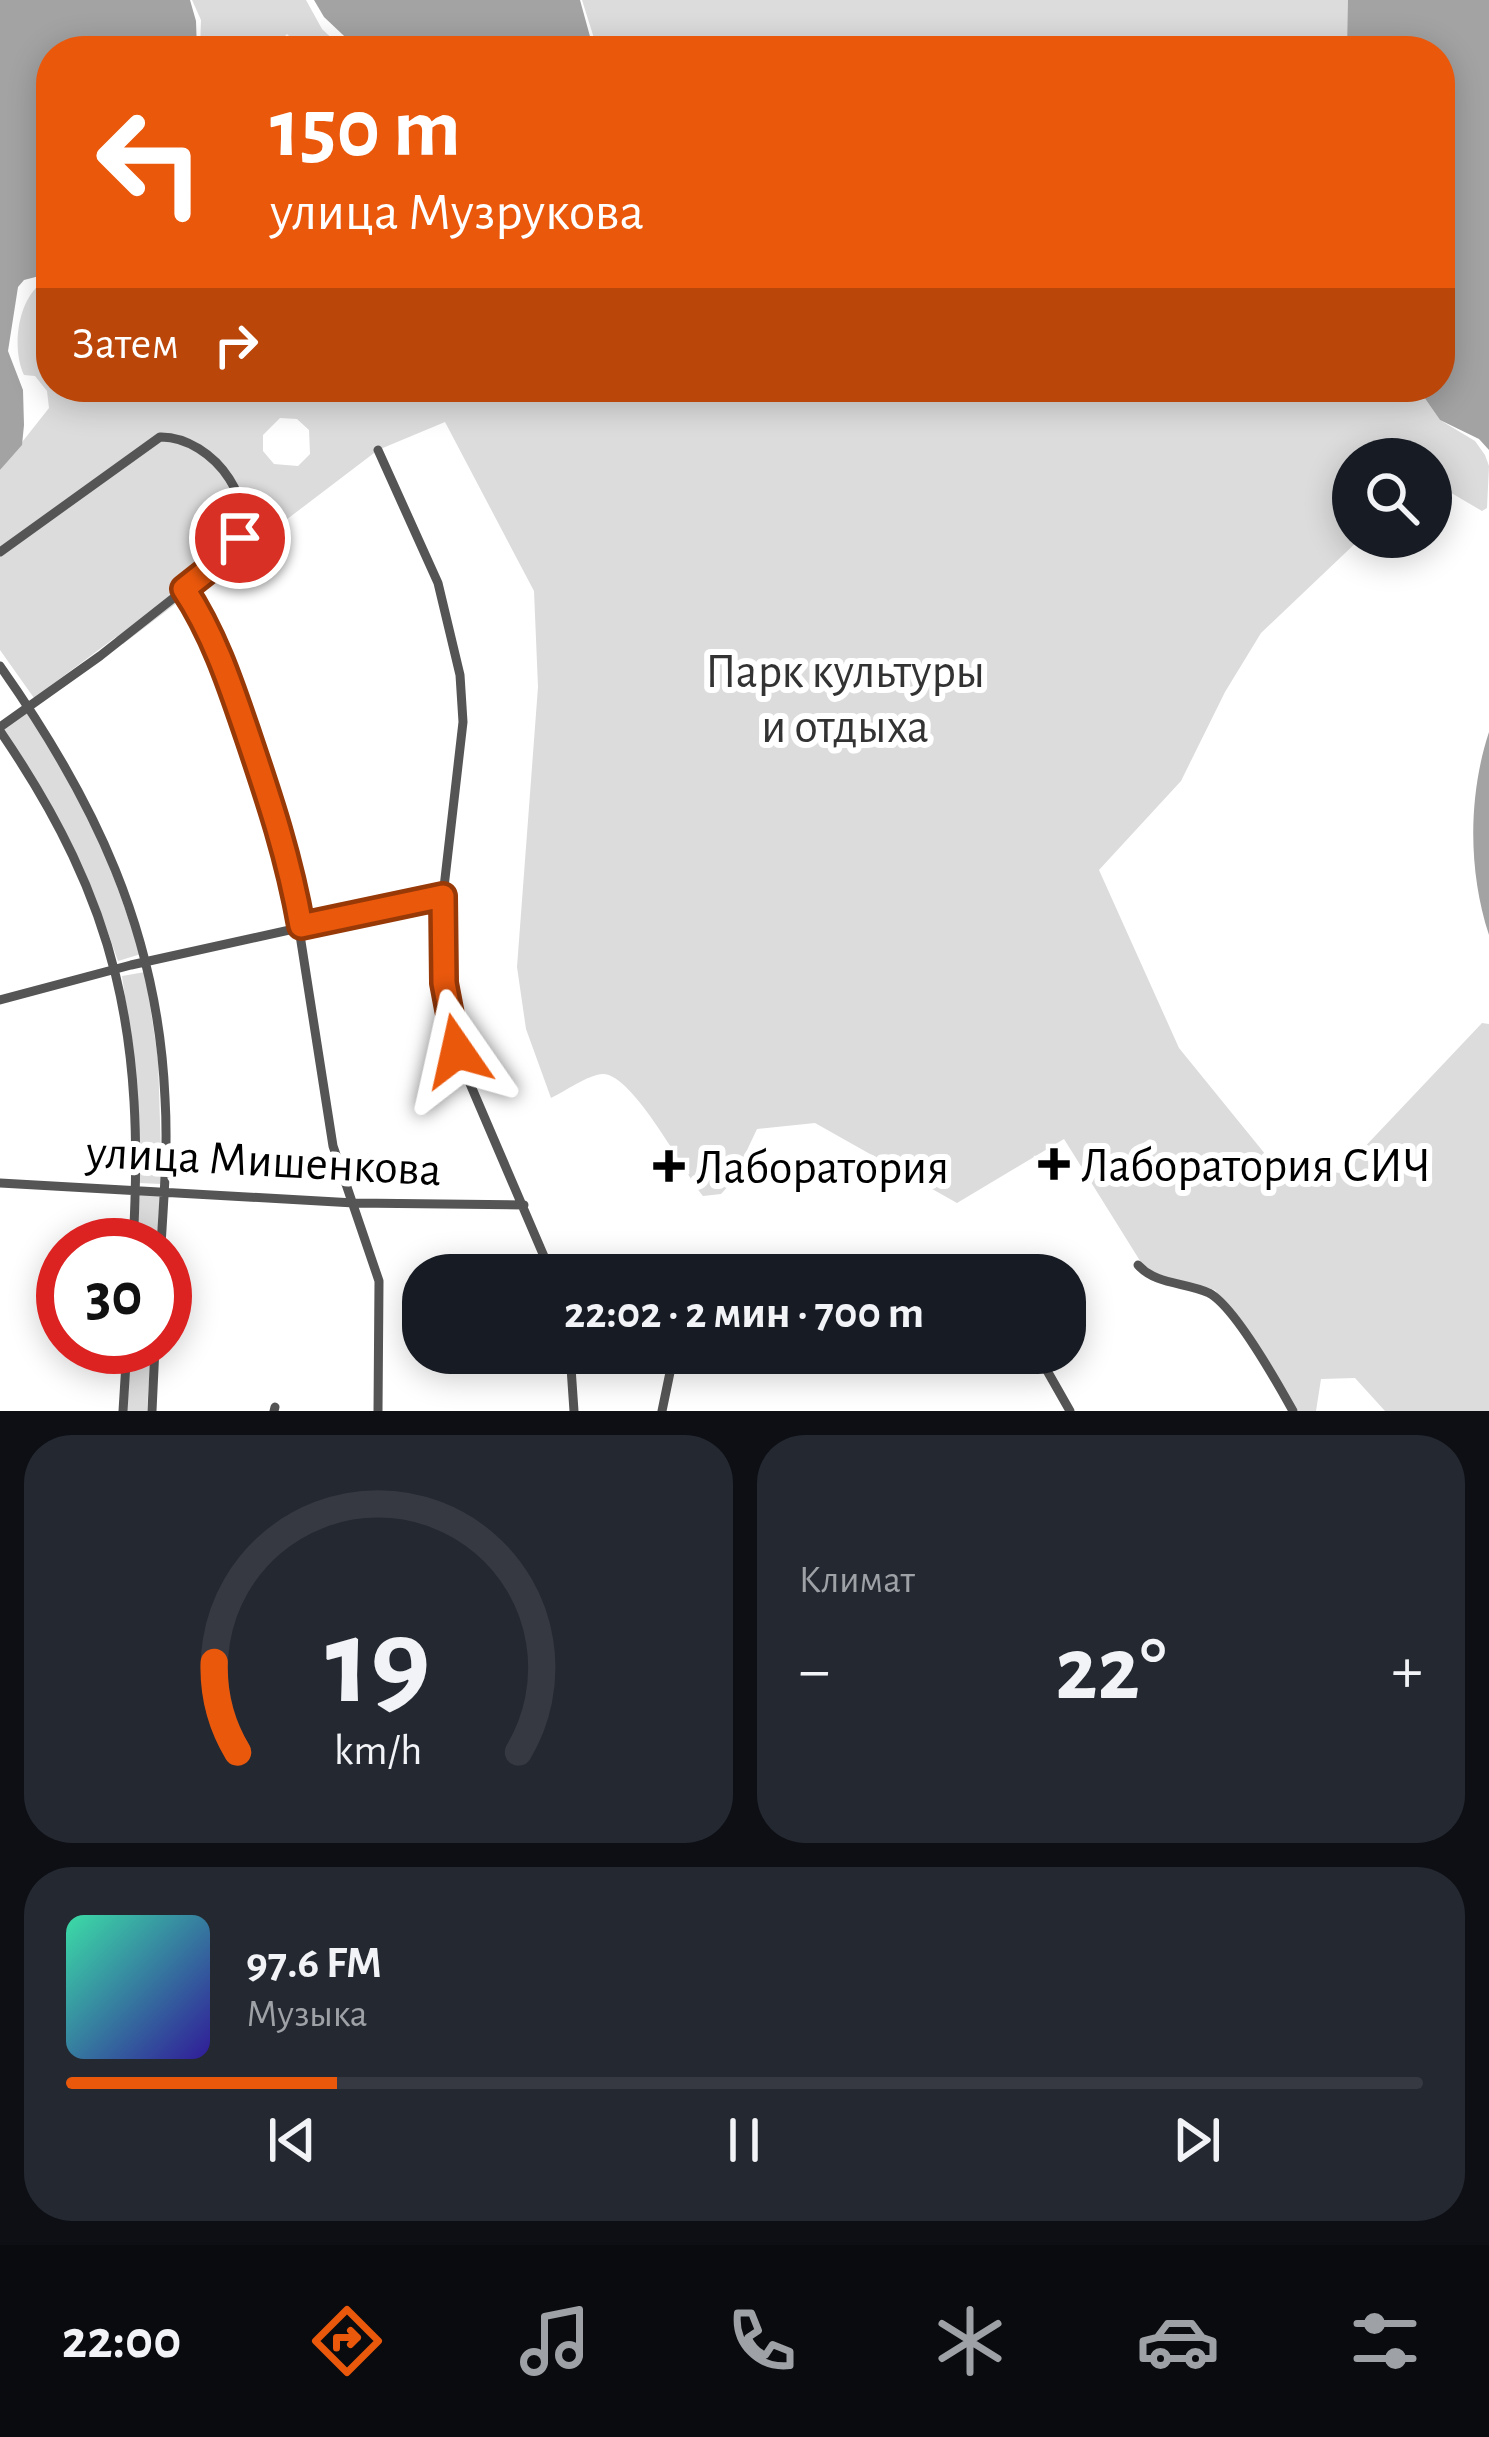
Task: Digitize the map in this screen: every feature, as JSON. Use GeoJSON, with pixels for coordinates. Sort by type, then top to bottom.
{"type":"FeatureCollection","features":[{"type":"Feature","properties":{"kind":"street"},"geometry":{"type":"LineString","coordinates":[[0,552],[160,437],[192,442],[215,463],[241,502],[243,530],[227,555],[0,729],[79,866],[116,968],[134,1094],[134,1218]]}},
{"type":"Feature","properties":{"kind":"street"},"geometry":{"type":"LineString","coordinates":[[378,450],[438,583],[460,675],[463,722],[443,896],[444,983],[457,1051],[544,1254]]}},
{"type":"Feature","properties":{"kind":"street"},"geometry":{"type":"LineString","coordinates":[[184,589],[206,626],[244,723],[287,852],[333,1146],[380,1281],[378,1411]]}},
{"type":"Feature","properties":{"kind":"street"},"geometry":{"type":"LineString","coordinates":[[0,666],[93,815],[126,892],[146,962],[164,1076],[162,1218]]}},
{"type":"Feature","properties":{"kind":"street"},"geometry":{"type":"LineString","coordinates":[[0,1000],[116,968],[443,896]]}},
{"type":"Feature","properties":{"kind":"street","name":"улица Мишенкова"},"geometry":{"type":"LineString","coordinates":[[0,1183],[354,1203],[524,1205]]}},
{"type":"Feature","properties":{"kind":"street"},"geometry":{"type":"LineString","coordinates":[[1138,1264],[1148,1275],[1197,1289],[1221,1302],[1293,1411]]}},
{"type":"Feature","properties":{"kind":"street"},"geometry":{"type":"LineString","coordinates":[[123,1411],[125,1374]]}},
{"type":"Feature","properties":{"kind":"street"},"geometry":{"type":"LineString","coordinates":[[152,1411],[154,1374]]}},
{"type":"Feature","properties":{"kind":"street"},"geometry":{"type":"LineString","coordinates":[[571,1374],[574,1411]]}},
{"type":"Feature","properties":{"kind":"street"},"geometry":{"type":"LineString","coordinates":[[662,1411],[670,1374]]}},
{"type":"Feature","properties":{"kind":"street"},"geometry":{"type":"LineString","coordinates":[[1048,1374],[1070,1411]]}},
{"type":"Feature","properties":{"kind":"green space"},"geometry":{"type":"Polygon","coordinates":[[[192,0],[306,0],[329,36],[200,36],[201,20],[192,0]]]}},
{"type":"Feature","properties":{"kind":"green space"},"geometry":{"type":"Polygon","coordinates":[[[582,0],[1350,0],[1348,36],[593,36],[582,0]]]}},
{"type":"Feature","properties":{"kind":"green space","name":"Парк культуры и отдыха"},"geometry":{"type":"Polygon","coordinates":[[[36,288],[36,377],[24,375],[20,363],[18,334],[25,306],[36,288]]]}},
{"type":"Feature","properties":{"kind":"green space","name":"Парк культуры и отдыха"},"geometry":{"type":"Polygon","coordinates":[[[48,402],[1427,402],[1440,420],[1475,441],[1485,455],[1487,508],[1482,511],[1452,493],[1452,438],[1332,438],[1332,558],[1340,558],[1261,633],[1225,692],[1181,781],[1099,870],[1179,1048],[1274,1165],[1340,1173],[1482,1023],[1489,1024],[1489,1411],[1385,1411],[1355,1378],[1321,1379],[1316,1411],[1298,1411],[1215,1290],[1147,1272],[1064,1139],[957,1203],[815,1123],[757,1129],[732,1182],[721,1194],[703,1196],[643,1106],[615,1078],[597,1075],[551,1098],[526,1029],[517,967],[538,687],[534,591],[445,422],[378,450],[123,644],[116,637],[34,698],[0,650],[0,470],[49,408],[48,402]],[[280,418],[263,435],[263,451],[274,464],[298,466],[310,454],[309,430],[297,419],[280,418]]]}},
{"type":"Feature","properties":{"kind":"green space"},"geometry":{"type":"Polygon","coordinates":[[[28,711],[96,828],[141,954],[118,961],[69,841],[3,729],[28,711]]]}},
{"type":"Feature","properties":{"kind":"green space"},"geometry":{"type":"Polygon","coordinates":[[[145,972],[158,1059],[162,1184],[139,1183],[134,1061],[122,976],[145,972]]]}},
{"type":"Feature","properties":{"kind":"green space"},"geometry":{"type":"Polygon","coordinates":[[[140,1193],[160,1194],[159,1218],[139,1218],[140,1193]]]}},
{"type":"Feature","properties":{"kind":"green space"},"geometry":{"type":"Polygon","coordinates":[[[129,1374],[149,1374],[147,1411],[127,1411],[129,1374]]]}},
{"type":"Feature","properties":{"kind":"shaded area"},"geometry":{"type":"Polygon","coordinates":[[[0,0],[190,0],[196,36],[36,36],[36,277],[18,287],[8,351],[23,390],[24,425],[22,445],[0,470],[0,0]]]}},
{"type":"Feature","properties":{"kind":"shaded area"},"geometry":{"type":"Polygon","coordinates":[[[314,0],[580,0],[590,36],[344,36],[314,0]]]}},
{"type":"Feature","properties":{"kind":"shaded area"},"geometry":{"type":"Polygon","coordinates":[[[1348,0],[1489,0],[1489,450],[1479,439],[1440,420],[1427,402],[1455,402],[1455,36],[1347,36],[1348,0]]]}},
{"type":"Feature","properties":{"kind":"shaded area"},"geometry":{"type":"Polygon","coordinates":[[[1489,732],[1489,935],[1477,885],[1473,834],[1477,782],[1489,732]]]}},
{"type":"Feature","properties":{"kind":"place","name":"Лаборатория СИЧ"},"geometry":{"type":"Point","coordinates":[1054,1164]}},
{"type":"Feature","properties":{"kind":"place","name":"Лаборатория"},"geometry":{"type":"Point","coordinates":[669,1166]}},
{"type":"Feature","properties":{"kind":"route"},"geometry":{"type":"LineString","coordinates":[[240,538],[235,548],[184,589],[206,626],[236,702],[287,852],[301,926],[443,896],[444,983],[457,1051]]}}]}
